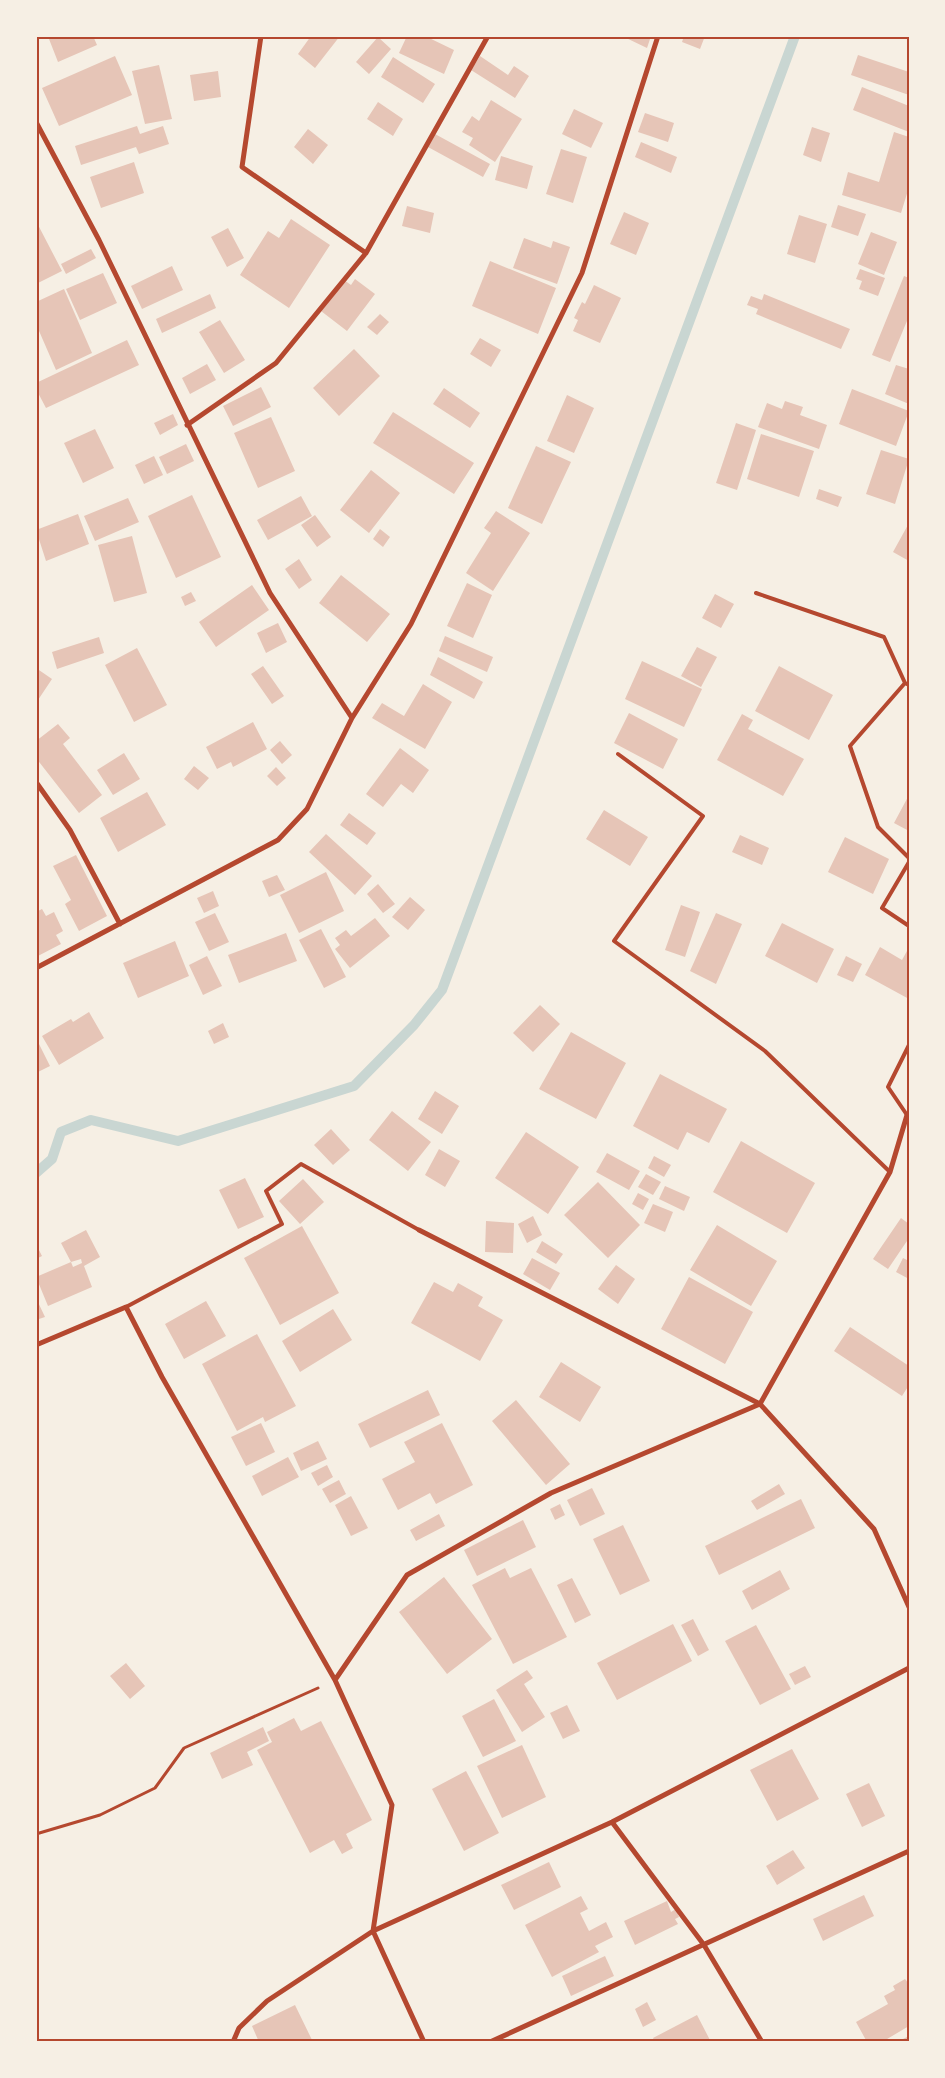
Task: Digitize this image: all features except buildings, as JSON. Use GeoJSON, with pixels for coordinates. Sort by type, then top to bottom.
{"type":"FeatureCollection","features":[{"type":"Feature","properties":{"kind":"street"},"geometry":{"type":"LineString","coordinates":[[261,36],[242,168],[366,253]]}},
{"type":"Feature","properties":{"kind":"street"},"geometry":{"type":"LineString","coordinates":[[187,425],[276,363],[366,253],[488,36]]}},
{"type":"Feature","properties":{"kind":"street"},"geometry":{"type":"LineString","coordinates":[[36,968],[278,840],[307,809],[352,718],[411,624],[582,273],[658,36]]}},
{"type":"Feature","properties":{"kind":"street"},"geometry":{"type":"LineString","coordinates":[[36,122],[99,240],[270,593],[352,718]]}},
{"type":"Feature","properties":{"kind":"street"},"geometry":{"type":"LineString","coordinates":[[36,782],[70,830],[120,924]]}},
{"type":"Feature","properties":{"kind":"street"},"geometry":{"type":"LineString","coordinates":[[335,1680],[407,1575],[551,1493],[760,1404],[890,1172],[908,1115]]}},
{"type":"Feature","properties":{"kind":"street"},"geometry":{"type":"LineString","coordinates":[[419,1230],[760,1404],[874,1529],[909,1607]]}},
{"type":"Feature","properties":{"kind":"street"},"geometry":{"type":"LineString","coordinates":[[36,1345],[126,1307],[162,1377],[335,1680],[392,1805],[373,1931],[424,2042]]}},
{"type":"Feature","properties":{"kind":"street"},"geometry":{"type":"LineString","coordinates":[[233,2042],[239,2028],[267,2001],[373,1931],[612,1822],[909,1668]]}},
{"type":"Feature","properties":{"kind":"street"},"geometry":{"type":"LineString","coordinates":[[612,1822],[704,1945],[762,2042]]}},
{"type":"Feature","properties":{"kind":"street"},"geometry":{"type":"LineString","coordinates":[[490,2042],[909,1850]]}},
{"type":"Feature","properties":{"kind":"lane"},"geometry":{"type":"LineString","coordinates":[[756,593],[884,637],[907,684],[850,746],[878,827],[909,858]]}},
{"type":"Feature","properties":{"kind":"lane"},"geometry":{"type":"LineString","coordinates":[[618,754],[703,816],[614,941],[765,1051],[890,1172]]}},
{"type":"Feature","properties":{"kind":"lane"},"geometry":{"type":"LineString","coordinates":[[909,862],[882,908],[909,926]]}},
{"type":"Feature","properties":{"kind":"lane"},"geometry":{"type":"LineString","coordinates":[[908,1115],[888,1087],[909,1045]]}},
{"type":"Feature","properties":{"kind":"lane"},"geometry":{"type":"LineString","coordinates":[[126,1307],[282,1224],[266,1191],[302,1164],[419,1230]]}},
{"type":"Feature","properties":{"kind":"path"},"geometry":{"type":"LineString","coordinates":[[36,1834],[100,1815],[155,1788],[184,1748],[335,1680]]}},
{"type":"Feature","properties":{"kind":"waterway"},"geometry":{"type":"LineString","coordinates":[[36,1173],[52,1159],[61,1132],[91,1120],[178,1141],[354,1086],[414,1025],[442,990],[795,36]]}}]}
